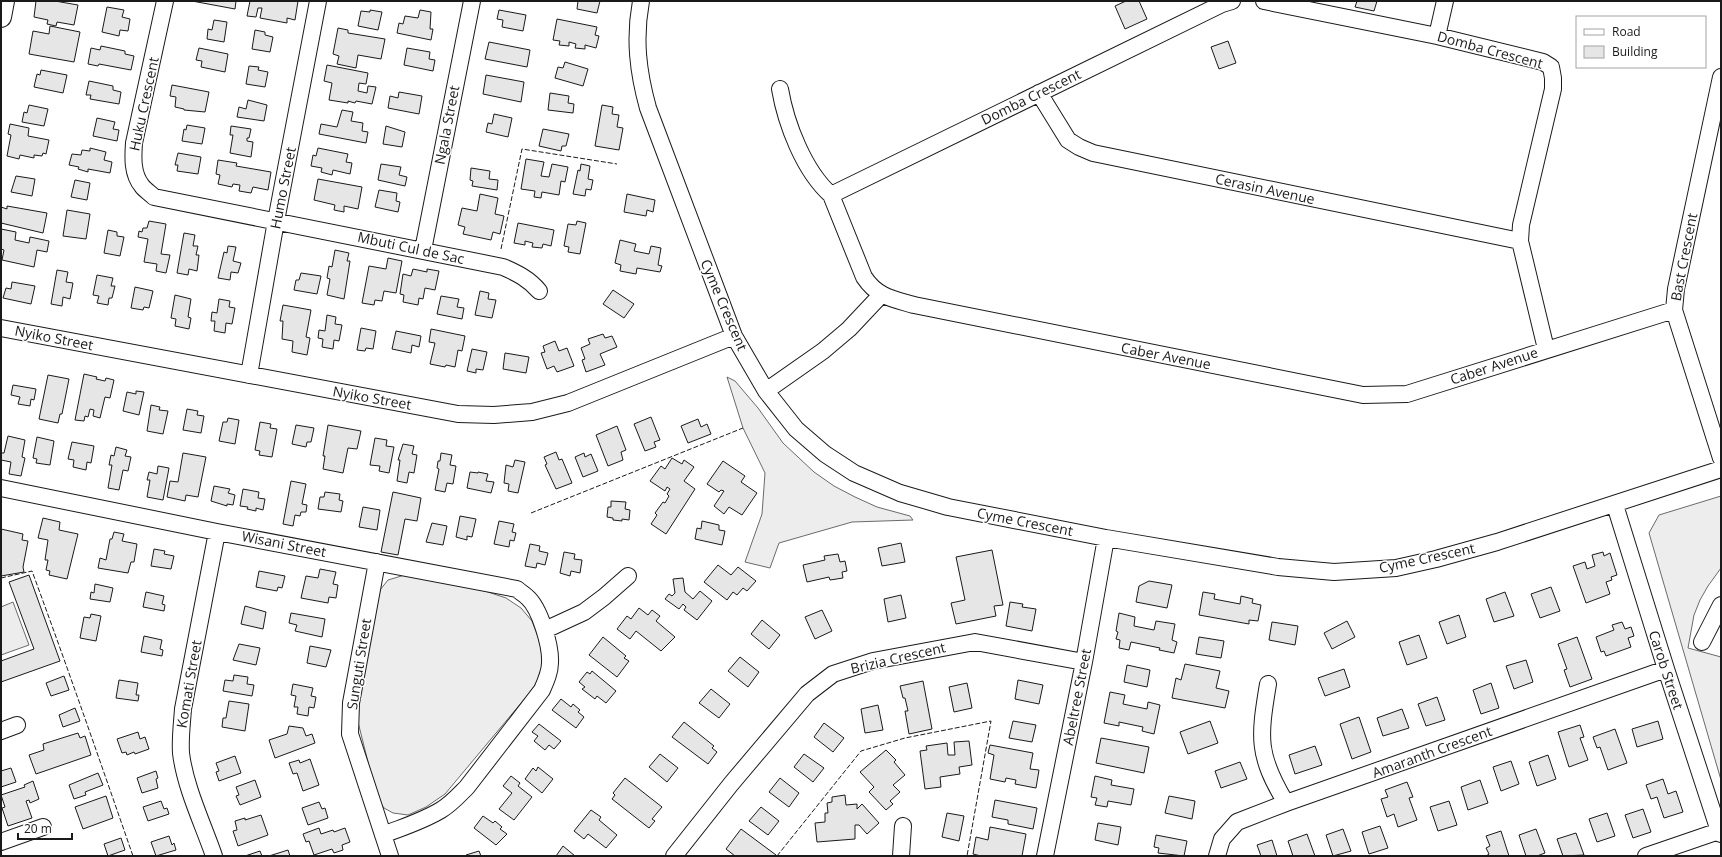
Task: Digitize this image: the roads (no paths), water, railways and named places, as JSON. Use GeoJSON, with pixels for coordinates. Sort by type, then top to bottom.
{"type":"FeatureCollection","features":[{"type":"Feature","properties":{"kind":"street"},"geometry":{"type":"LineString","coordinates":[[1,16],[4,1]]}},
{"type":"Feature","properties":{"kind":"street","name":"Huku Crescent"},"geometry":{"type":"LineString","coordinates":[[165,1],[134,143],[133,159],[136,174],[142,186],[154,196],[276,221]]}},
{"type":"Feature","properties":{"kind":"street","name":"Humo Street"},"geometry":{"type":"LineString","coordinates":[[249,375],[276,221],[318,1]]}},
{"type":"Feature","properties":{"kind":"street","name":"Ngala Street"},"geometry":{"type":"LineString","coordinates":[[423,250],[472,1]]}},
{"type":"Feature","properties":{"kind":"street","name":"Cyme Crescent"},"geometry":{"type":"LineString","coordinates":[[641,1],[639,13],[638,54],[641,81],[648,108],[734,336],[766,391],[796,429],[825,454],[854,473],[900,494],[948,507],[1106,538],[1278,567],[1334,572],[1396,568],[1436,559],[1497,542],[1721,469]]}},
{"type":"Feature","properties":{"kind":"street","name":"Domba Crescent"},"geometry":{"type":"LineString","coordinates":[[831,195],[1222,4],[1232,1]]}},
{"type":"Feature","properties":{"kind":"street","name":"Domba Crescent"},"geometry":{"type":"LineString","coordinates":[[1264,1],[1437,36],[1543,62],[1551,67],[1553,89],[1522,225],[1520,241],[1546,349]]}},
{"type":"Feature","properties":{"kind":"street"},"geometry":{"type":"LineString","coordinates":[[1437,36],[1445,1]]}},
{"type":"Feature","properties":{"kind":"street","name":"Bast Crescent"},"geometry":{"type":"LineString","coordinates":[[1721,77],[1676,289],[1674,310],[1721,458]]}},
{"type":"Feature","properties":{"kind":"street","name":"Caber Avenue"},"geometry":{"type":"LineString","coordinates":[[780,89],[784,110],[807,163],[821,186],[831,195],[864,277],[870,286],[881,295],[914,305],[1363,394],[1407,394],[1546,349],[1674,310]]}},
{"type":"Feature","properties":{"kind":"street","name":"Cerasin Avenue"},"geometry":{"type":"LineString","coordinates":[[1039,93],[1068,140],[1079,148],[1520,241]]}},
{"type":"Feature","properties":{"kind":"street","name":"Mbuti Cul de Sac"},"geometry":{"type":"LineString","coordinates":[[276,221],[503,267],[518,273],[531,282],[539,291]]}},
{"type":"Feature","properties":{"kind":"street"},"geometry":{"type":"LineString","coordinates":[[766,391],[849,329],[881,295]]}},
{"type":"Feature","properties":{"kind":"street","name":"Nyiko Street"},"geometry":{"type":"LineString","coordinates":[[1,328],[458,414],[494,415],[532,412],[568,403],[734,336]]}},
{"type":"Feature","properties":{"kind":"street","name":"Wisani Street"},"geometry":{"type":"LineString","coordinates":[[1,488],[217,532],[517,589],[528,597],[544,630],[550,663],[548,677],[542,690],[467,787],[442,810],[423,820],[383,835]]}},
{"type":"Feature","properties":{"kind":"street","name":"Carob Street"},"geometry":{"type":"LineString","coordinates":[[1615,504],[1666,668],[1720,832]]}},
{"type":"Feature","properties":{"kind":"street","name":"Komati Street"},"geometry":{"type":"LineString","coordinates":[[214,856],[186,778],[181,754],[180,735],[183,709],[217,532]]}},
{"type":"Feature","properties":{"kind":"street","name":"Abeltree Street"},"geometry":{"type":"LineString","coordinates":[[1045,856],[1084,662],[1106,538]]}},
{"type":"Feature","properties":{"kind":"street","name":"Sunguti Street"},"geometry":{"type":"LineString","coordinates":[[377,562],[350,702],[350,734],[390,856]]}},
{"type":"Feature","properties":{"kind":"street"},"geometry":{"type":"LineString","coordinates":[[544,630],[584,612],[604,598],[628,576]]}},
{"type":"Feature","properties":{"kind":"street"},"geometry":{"type":"LineString","coordinates":[[1702,642],[1721,605]]}},
{"type":"Feature","properties":{"kind":"street","name":"Brizia Crescent"},"geometry":{"type":"LineString","coordinates":[[674,856],[731,784],[807,694],[834,674],[873,661],[975,642],[1084,662]]}},
{"type":"Feature","properties":{"kind":"street","name":"Amaranth Crescent"},"geometry":{"type":"LineString","coordinates":[[1217,856],[1222,839],[1237,822],[1286,803],[1666,668]]}},
{"type":"Feature","properties":{"kind":"street"},"geometry":{"type":"LineString","coordinates":[[1268,684],[1262,719],[1261,736],[1263,754],[1270,776],[1286,803]]}},
{"type":"Feature","properties":{"kind":"street"},"geometry":{"type":"LineString","coordinates":[[1,730],[17,726]]}},
{"type":"Feature","properties":{"kind":"street"},"geometry":{"type":"LineString","coordinates":[[901,856],[903,826]]}},
{"type":"Feature","properties":{"kind":"street"},"geometry":{"type":"LineString","coordinates":[[1,842],[43,827]]}},
{"type":"Feature","properties":{"kind":"street"},"geometry":{"type":"LineString","coordinates":[[1646,856],[1720,832]]}}]}
